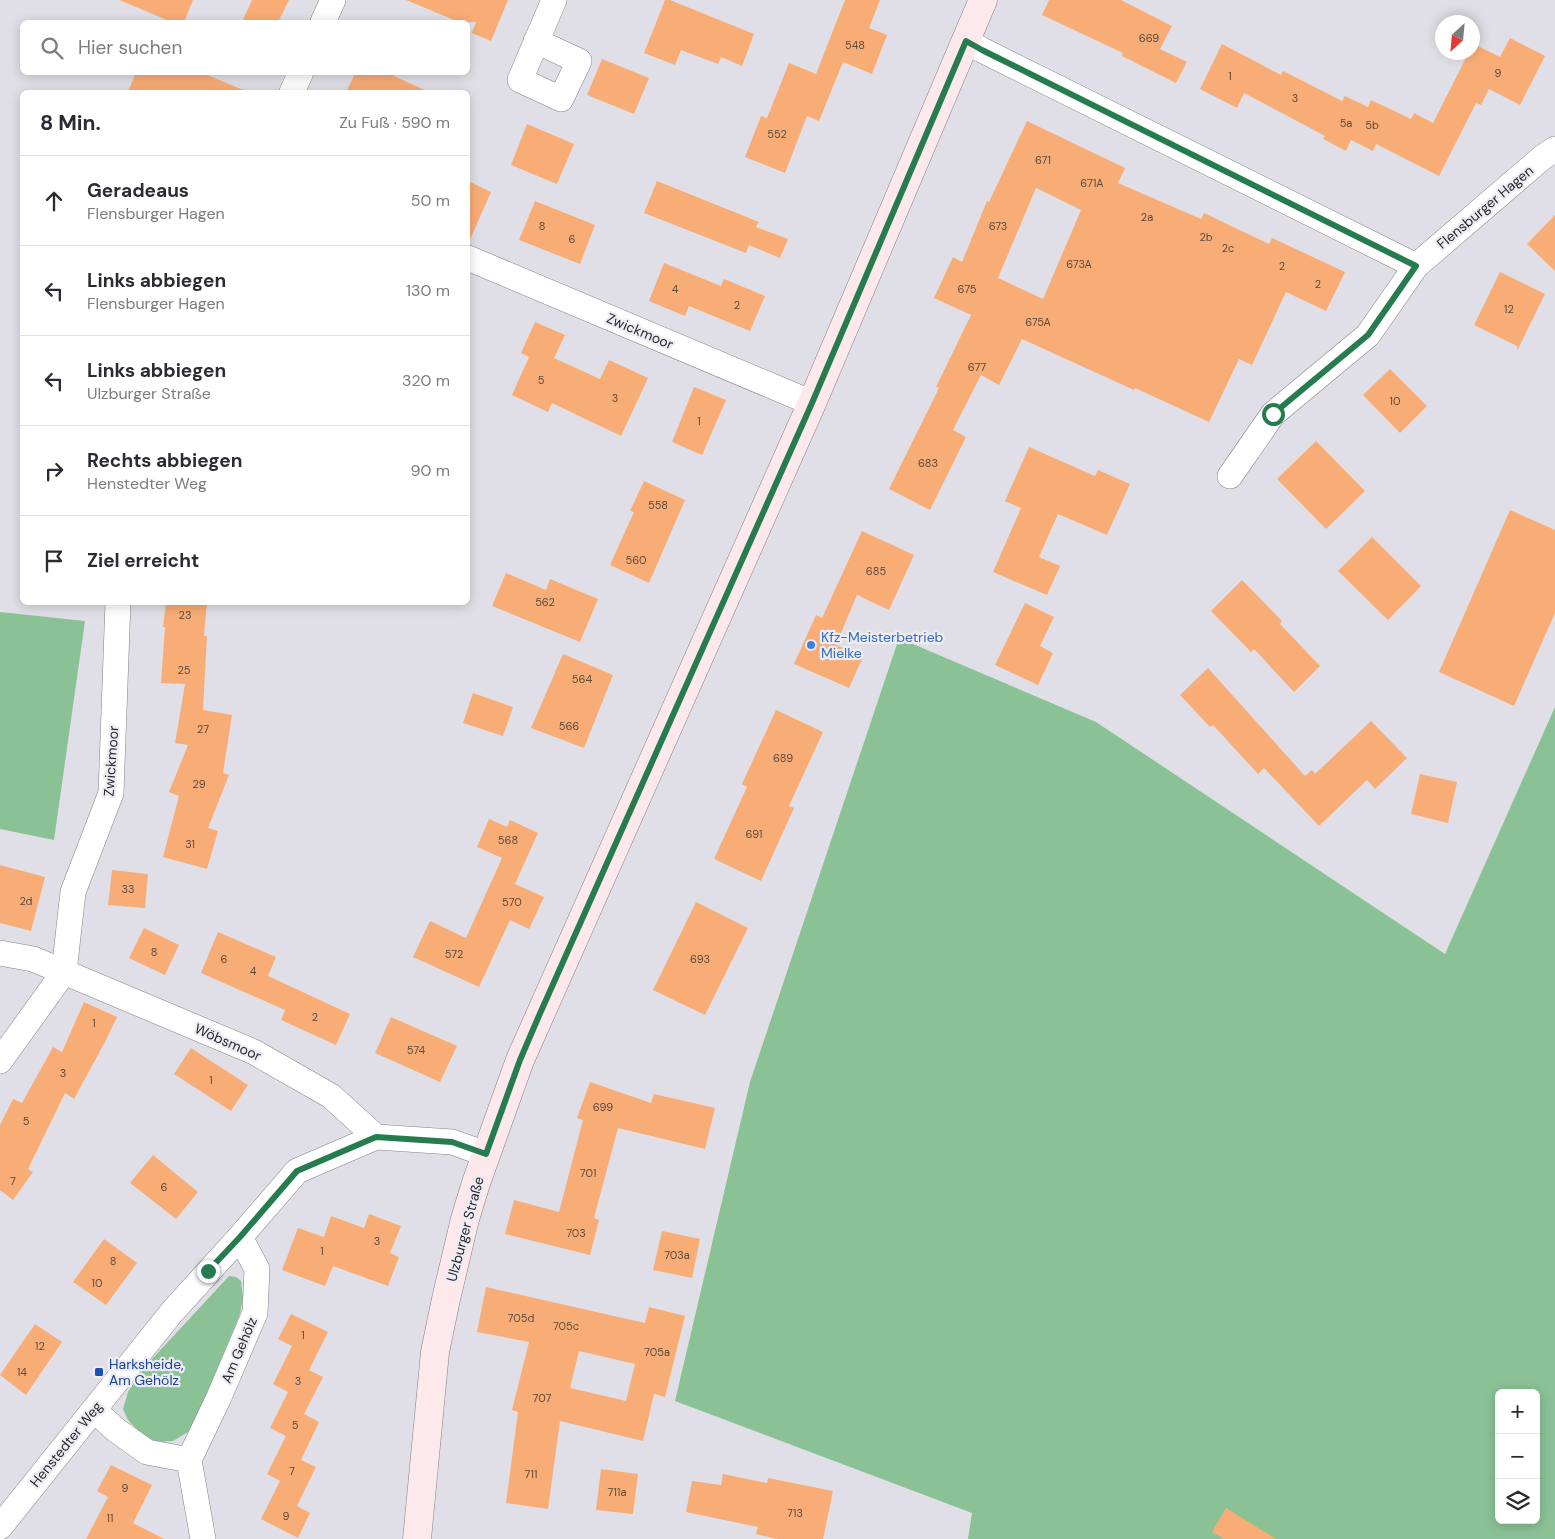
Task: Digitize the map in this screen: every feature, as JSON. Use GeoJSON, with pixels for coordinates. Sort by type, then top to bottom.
{"type":"FeatureCollection","features":[{"type":"Feature","properties":{"kind":"main road","name":"Ulzburger Straße"},"geometry":{"type":"LineString","coordinates":[[417,1539],[435,1352],[465,1219],[520,1060],[812,403],[983,0]]}},
{"type":"Feature","properties":{"kind":"street"},"geometry":{"type":"LineString","coordinates":[[324,20],[333,0]]}},
{"type":"Feature","properties":{"kind":"street"},"geometry":{"type":"LineString","coordinates":[[536,41],[554,0]]}},
{"type":"Feature","properties":{"kind":"street"},"geometry":{"type":"LineString","coordinates":[[966,41],[1416,266]]}},
{"type":"Feature","properties":{"kind":"street"},"geometry":{"type":"LineString","coordinates":[[293,90],[300,75]]}},
{"type":"Feature","properties":{"kind":"street","name":"Flensburger Hagen"},"geometry":{"type":"LineString","coordinates":[[1230,476],[1273,414],[1368,335],[1416,266],[1543,157],[1555,149]]}},
{"type":"Feature","properties":{"kind":"street","name":"Zwickmoor"},"geometry":{"type":"LineString","coordinates":[[470,259],[812,403]]}},
{"type":"Feature","properties":{"kind":"street","name":"Zwickmoor"},"geometry":{"type":"LineString","coordinates":[[64,972],[73,892],[111,793],[118,605]]}},
{"type":"Feature","properties":{"kind":"street","name":"Wöbsmoor"},"geometry":{"type":"LineString","coordinates":[[0,953],[32,959],[254,1052],[331,1096],[376,1137]]}},
{"type":"Feature","properties":{"kind":"street"},"geometry":{"type":"LineString","coordinates":[[0,1061],[64,972]]}},
{"type":"Feature","properties":{"kind":"street","name":"Henstedter Weg"},"geometry":{"type":"LineString","coordinates":[[0,1527],[172,1312],[297,1171],[376,1137],[452,1142],[486,1154]]}},
{"type":"Feature","properties":{"kind":"street","name":"Am Gehölz"},"geometry":{"type":"LineString","coordinates":[[190,1460],[256,1313],[257,1269],[240,1237]]}},
{"type":"Feature","properties":{"kind":"street"},"geometry":{"type":"LineString","coordinates":[[94,1410],[116,1430],[147,1452],[190,1460],[203,1539]]}},
{"type":"Feature","properties":{"kind":"green space"},"geometry":{"type":"Polygon","coordinates":[[[0,612],[85,621],[54,840],[0,829],[0,612]]]}},
{"type":"Feature","properties":{"kind":"green space"},"geometry":{"type":"Polygon","coordinates":[[[899,638],[1096,722],[1445,954],[1555,707],[1555,1539],[968,1539],[972,1513],[675,1401],[750,1082],[899,638]]]}},
{"type":"Feature","properties":{"kind":"green space"},"geometry":{"type":"Polygon","coordinates":[[[229,1276],[236,1277],[241,1281],[243,1297],[240,1314],[199,1413],[188,1432],[173,1441],[157,1442],[141,1434],[128,1420],[123,1409],[128,1392],[153,1358],[229,1276]]]}},
{"type":"Feature","properties":{"kind":"building"},"geometry":{"type":"Polygon","coordinates":[[[119,0],[193,0],[185,20],[167,20],[119,0]]]}},
{"type":"Feature","properties":{"kind":"building"},"geometry":{"type":"Polygon","coordinates":[[[252,0],[289,0],[279,20],[243,20],[252,0]]]}},
{"type":"Feature","properties":{"kind":"building"},"geometry":{"type":"Polygon","coordinates":[[[406,0],[508,0],[491,41],[472,33],[476,22],[454,20],[406,0]]]}},
{"type":"Feature","properties":{"kind":"building"},"geometry":{"type":"Polygon","coordinates":[[[665,0],[670,0],[754,34],[742,66],[721,57],[718,64],[681,50],[675,65],[644,53],[665,0]]]}},
{"type":"Feature","properties":{"kind":"building"},"geometry":{"type":"Polygon","coordinates":[[[845,0],[880,0],[869,28],[887,35],[872,74],[843,62],[819,121],[807,116],[785,173],[745,157],[761,116],[767,118],[789,63],[816,74],[845,0]]]}},
{"type":"Feature","properties":{"kind":"building"},"geometry":{"type":"Polygon","coordinates":[[[1049,0],[1121,0],[1172,26],[1160,49],[1187,62],[1176,83],[1122,56],[1123,53],[1042,15],[1049,0]]]}},
{"type":"Feature","properties":{"kind":"building"},"geometry":{"type":"Polygon","coordinates":[[[1510,38],[1545,56],[1520,105],[1489,89],[1481,105],[1476,103],[1439,176],[1376,144],[1373,151],[1351,140],[1346,151],[1323,139],[1325,136],[1244,93],[1237,108],[1200,89],[1222,44],[1281,75],[1283,71],[1342,101],[1345,96],[1368,107],[1371,100],[1411,119],[1414,113],[1433,123],[1465,60],[1480,60],[1480,47],[1500,57],[1510,38]]]}},
{"type":"Feature","properties":{"kind":"building"},"geometry":{"type":"Polygon","coordinates":[[[602,59],[649,78],[634,114],[587,95],[602,59]]]}},
{"type":"Feature","properties":{"kind":"building"},"geometry":{"type":"Polygon","coordinates":[[[135,75],[207,75],[243,90],[129,90],[135,75]]]}},
{"type":"Feature","properties":{"kind":"building"},"geometry":{"type":"Polygon","coordinates":[[[354,75],[392,75],[425,90],[347,90],[354,75]]]}},
{"type":"Feature","properties":{"kind":"building"},"geometry":{"type":"Polygon","coordinates":[[[1027,121],[1125,168],[1118,183],[1201,219],[1204,213],[1269,244],[1272,238],[1345,272],[1326,311],[1286,292],[1252,365],[1239,359],[1209,422],[1022,339],[999,385],[981,375],[953,430],[966,437],[930,510],[889,489],[939,388],[936,387],[971,315],[934,298],[953,257],[962,262],[987,201],[989,202],[1027,121]],[[1036,188],[998,278],[1043,299],[1081,210],[1036,188]]]}},
{"type":"Feature","properties":{"kind":"building"},"geometry":{"type":"Polygon","coordinates":[[[527,124],[574,144],[557,184],[511,165],[527,124]]]}},
{"type":"Feature","properties":{"kind":"building"},"geometry":{"type":"Polygon","coordinates":[[[657,181],[759,222],[756,227],[788,239],[780,258],[749,245],[746,253],[644,213],[657,181]]]}},
{"type":"Feature","properties":{"kind":"building"},"geometry":{"type":"Polygon","coordinates":[[[470,182],[491,192],[470,239],[470,182]]]}},
{"type":"Feature","properties":{"kind":"building"},"geometry":{"type":"Polygon","coordinates":[[[535,201],[595,225],[580,264],[519,240],[535,201]]]}},
{"type":"Feature","properties":{"kind":"building"},"geometry":{"type":"Polygon","coordinates":[[[1555,215],[1555,271],[1527,244],[1555,215]]]}},
{"type":"Feature","properties":{"kind":"building"},"geometry":{"type":"Polygon","coordinates":[[[664,263],[721,286],[724,279],[765,296],[750,331],[689,306],[685,316],[649,301],[664,263]]]}},
{"type":"Feature","properties":{"kind":"building"},"geometry":{"type":"Polygon","coordinates":[[[1500,272],[1545,294],[1517,351],[1517,346],[1474,325],[1500,272]]]}},
{"type":"Feature","properties":{"kind":"building"},"geometry":{"type":"Polygon","coordinates":[[[535,322],[565,335],[554,358],[600,379],[609,360],[648,378],[621,436],[552,403],[548,412],[512,395],[529,357],[521,353],[535,322]]]}},
{"type":"Feature","properties":{"kind":"building"},"geometry":{"type":"Polygon","coordinates":[[[1390,369],[1427,406],[1400,433],[1363,395],[1390,369]]]}},
{"type":"Feature","properties":{"kind":"building"},"geometry":{"type":"Polygon","coordinates":[[[694,387],[726,400],[702,455],[672,442],[694,387]]]}},
{"type":"Feature","properties":{"kind":"building"},"geometry":{"type":"Polygon","coordinates":[[[1316,441],[1365,491],[1326,529],[1277,479],[1316,441]]]}},
{"type":"Feature","properties":{"kind":"building"},"geometry":{"type":"Polygon","coordinates":[[[1029,447],[1095,476],[1098,470],[1130,484],[1107,535],[1058,514],[1039,557],[1060,566],[1047,595],[993,572],[1021,508],[1005,501],[1029,447]]]}},
{"type":"Feature","properties":{"kind":"building"},"geometry":{"type":"Polygon","coordinates":[[[644,481],[685,500],[649,583],[610,565],[634,512],[630,511],[644,481]]]}},
{"type":"Feature","properties":{"kind":"building"},"geometry":{"type":"Polygon","coordinates":[[[1510,510],[1555,530],[1555,613],[1514,706],[1439,672],[1510,510]]]}},
{"type":"Feature","properties":{"kind":"building"},"geometry":{"type":"Polygon","coordinates":[[[862,531],[914,555],[889,610],[857,595],[836,645],[863,657],[849,688],[794,664],[816,615],[822,618],[862,531]]]}},
{"type":"Feature","properties":{"kind":"building"},"geometry":{"type":"Polygon","coordinates":[[[1372,537],[1421,586],[1388,620],[1338,571],[1372,537]]]}},
{"type":"Feature","properties":{"kind":"building"},"geometry":{"type":"Polygon","coordinates":[[[506,573],[546,590],[550,579],[598,599],[580,642],[492,606],[506,573]]]}},
{"type":"Feature","properties":{"kind":"building"},"geometry":{"type":"Polygon","coordinates":[[[1242,580],[1282,621],[1280,624],[1320,666],[1294,692],[1254,649],[1251,652],[1211,611],[1242,580]]]}},
{"type":"Feature","properties":{"kind":"building"},"geometry":{"type":"Polygon","coordinates":[[[1025,603],[1054,617],[1040,646],[1053,653],[1038,685],[995,665],[1025,603]]]}},
{"type":"Feature","properties":{"kind":"building"},"geometry":{"type":"Polygon","coordinates":[[[166,605],[207,605],[204,636],[207,636],[203,710],[232,715],[223,773],[229,775],[208,828],[218,831],[207,869],[163,857],[179,796],[169,792],[188,745],[175,743],[185,684],[161,683],[165,627],[163,627],[166,605]]]}},
{"type":"Feature","properties":{"kind":"building"},"geometry":{"type":"Polygon","coordinates":[[[563,654],[613,675],[584,748],[531,728],[563,654]]]}},
{"type":"Feature","properties":{"kind":"building"},"geometry":{"type":"Polygon","coordinates":[[[1208,668],[1305,776],[1312,770],[1315,774],[1371,721],[1407,758],[1375,789],[1367,780],[1319,826],[1264,768],[1258,774],[1213,725],[1210,727],[1180,695],[1208,668]]]}},
{"type":"Feature","properties":{"kind":"building"},"geometry":{"type":"Polygon","coordinates":[[[473,693],[513,707],[503,736],[463,723],[473,693]]]}},
{"type":"Feature","properties":{"kind":"building"},"geometry":{"type":"Polygon","coordinates":[[[776,710],[823,732],[789,806],[794,808],[761,881],[714,859],[747,787],[742,784],[776,710]]]}},
{"type":"Feature","properties":{"kind":"building"},"geometry":{"type":"Polygon","coordinates":[[[1420,774],[1457,782],[1448,823],[1411,814],[1420,774]]]}},
{"type":"Feature","properties":{"kind":"building"},"geometry":{"type":"Polygon","coordinates":[[[489,819],[507,827],[510,820],[538,833],[515,884],[544,897],[529,929],[510,920],[479,987],[413,957],[430,921],[466,938],[502,858],[477,847],[489,819]]]}},
{"type":"Feature","properties":{"kind":"building"},"geometry":{"type":"Polygon","coordinates":[[[0,865],[45,877],[31,931],[0,923],[0,865]]]}},
{"type":"Feature","properties":{"kind":"building"},"geometry":{"type":"Polygon","coordinates":[[[112,870],[148,874],[145,908],[108,905],[112,870]]]}},
{"type":"Feature","properties":{"kind":"building"},"geometry":{"type":"Polygon","coordinates":[[[696,902],[748,928],[705,1015],[653,990],[696,902]]]}},
{"type":"Feature","properties":{"kind":"building"},"geometry":{"type":"Polygon","coordinates":[[[144,928],[179,945],[165,975],[129,958],[144,928]]]}},
{"type":"Feature","properties":{"kind":"building"},"geometry":{"type":"Polygon","coordinates":[[[218,932],[276,957],[268,976],[350,1014],[336,1045],[281,1020],[285,1010],[201,973],[218,932]]]}},
{"type":"Feature","properties":{"kind":"building"},"geometry":{"type":"Polygon","coordinates":[[[84,1002],[117,1017],[74,1099],[65,1093],[28,1169],[33,1172],[13,1200],[0,1190],[0,1125],[13,1099],[22,1103],[53,1047],[62,1052],[84,1002]]]}},
{"type":"Feature","properties":{"kind":"building"},"geometry":{"type":"Polygon","coordinates":[[[391,1017],[457,1046],[440,1082],[375,1053],[391,1017]]]}},
{"type":"Feature","properties":{"kind":"building"},"geometry":{"type":"Polygon","coordinates":[[[191,1048],[248,1085],[231,1111],[174,1074],[191,1048]]]}},
{"type":"Feature","properties":{"kind":"building"},"geometry":{"type":"Polygon","coordinates":[[[590,1082],[651,1103],[654,1094],[715,1108],[705,1149],[618,1128],[594,1218],[599,1220],[590,1255],[505,1234],[514,1200],[559,1212],[583,1120],[577,1118],[590,1082]]]}},
{"type":"Feature","properties":{"kind":"building"},"geometry":{"type":"Polygon","coordinates":[[[153,1155],[198,1192],[176,1219],[130,1183],[153,1155]]]}},
{"type":"Feature","properties":{"kind":"building"},"geometry":{"type":"Polygon","coordinates":[[[369,1214],[401,1226],[390,1253],[399,1257],[388,1286],[333,1266],[325,1286],[282,1270],[298,1228],[324,1237],[331,1216],[364,1228],[369,1214]]]}},
{"type":"Feature","properties":{"kind":"building"},"geometry":{"type":"Polygon","coordinates":[[[662,1231],[700,1239],[692,1278],[653,1270],[662,1231]]]}},
{"type":"Feature","properties":{"kind":"building"},"geometry":{"type":"Polygon","coordinates":[[[104,1239],[137,1263],[106,1305],[73,1282],[104,1239]]]}},
{"type":"Feature","properties":{"kind":"building"},"geometry":{"type":"Polygon","coordinates":[[[486,1287],[645,1323],[649,1307],[685,1316],[665,1397],[654,1394],[643,1441],[560,1421],[548,1509],[506,1503],[518,1412],[512,1410],[529,1342],[477,1332],[486,1287]],[[579,1351],[570,1388],[626,1401],[635,1364],[579,1351]]]}},
{"type":"Feature","properties":{"kind":"building"},"geometry":{"type":"Polygon","coordinates":[[[291,1314],[328,1332],[309,1370],[323,1377],[304,1414],[319,1422],[301,1460],[316,1467],[297,1506],[310,1513],[298,1538],[261,1519],[280,1481],[267,1474],[286,1436],[270,1428],[288,1392],[273,1384],[292,1346],[278,1339],[291,1314]]]}},
{"type":"Feature","properties":{"kind":"building"},"geometry":{"type":"Polygon","coordinates":[[[35,1324],[62,1342],[26,1395],[0,1375],[35,1324]]]}},
{"type":"Feature","properties":{"kind":"building"},"geometry":{"type":"Polygon","coordinates":[[[111,1465],[152,1485],[133,1523],[164,1539],[86,1539],[108,1497],[97,1491],[111,1465]]]}},
{"type":"Feature","properties":{"kind":"building"},"geometry":{"type":"Polygon","coordinates":[[[601,1469],[638,1474],[633,1514],[596,1510],[601,1469]]]}},
{"type":"Feature","properties":{"kind":"building"},"geometry":{"type":"Polygon","coordinates":[[[723,1474],[767,1483],[768,1478],[833,1491],[823,1539],[777,1539],[756,1534],[758,1527],[686,1512],[692,1481],[721,1485],[723,1474]]]}},
{"type":"Feature","properties":{"kind":"building"},"geometry":{"type":"Polygon","coordinates":[[[1226,1508],[1276,1539],[1224,1539],[1212,1532],[1226,1508]]]}},
{"type":"Feature","properties":{"kind":"place","name":"Kfz-Meisterbetrieb Mielke"},"geometry":{"type":"Point","coordinates":[811,645]}},
{"type":"Feature","properties":{"kind":"place","name":"Harksheide, Am Gehölz"},"geometry":{"type":"Point","coordinates":[99,1372]}},
{"type":"Feature","properties":{"kind":"route"},"geometry":{"type":"LineString","coordinates":[[208,1271],[297,1171],[376,1137],[452,1142],[486,1154],[520,1060],[538,1018],[812,403],[966,41],[1416,266],[1368,335],[1273,414]]}}]}
